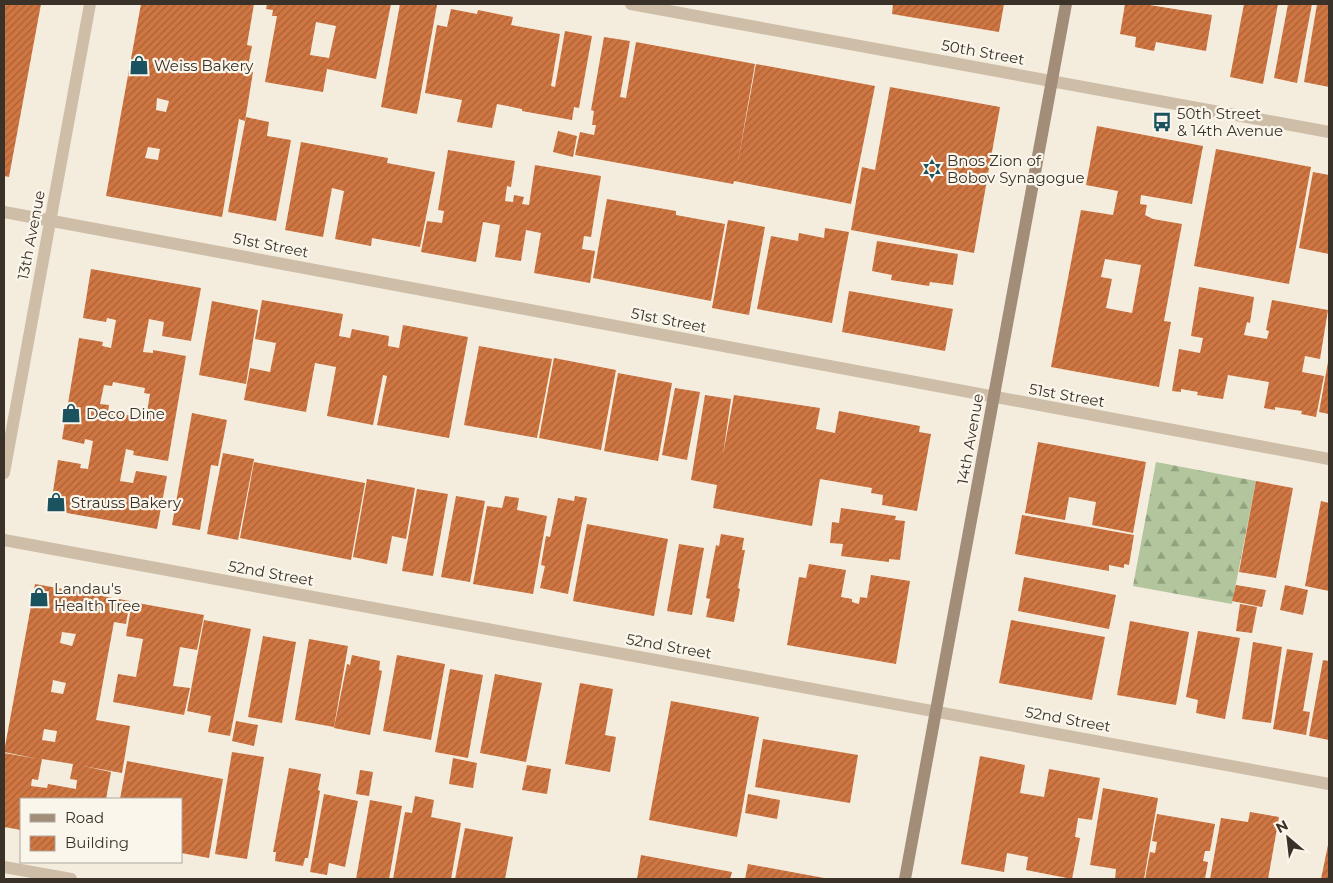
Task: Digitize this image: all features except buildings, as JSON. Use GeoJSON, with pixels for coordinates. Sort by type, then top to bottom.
{"type":"FeatureCollection","features":[{"type":"Feature","properties":{"kind":"main road","name":"14th Avenue"},"geometry":{"type":"LineString","coordinates":[[905,879],[1066,4]]}},
{"type":"Feature","properties":{"kind":"street","name":"13th Avenue"},"geometry":{"type":"LineString","coordinates":[[4,473],[90,4]]}},
{"type":"Feature","properties":{"kind":"street","name":"50th Street"},"geometry":{"type":"LineString","coordinates":[[631,4],[1329,132]]}},
{"type":"Feature","properties":{"kind":"street","name":"51st Street"},"geometry":{"type":"LineString","coordinates":[[4,212],[1329,459]]}},
{"type":"Feature","properties":{"kind":"street","name":"52nd Street"},"geometry":{"type":"LineString","coordinates":[[4,540],[1329,784]]}},
{"type":"Feature","properties":{"kind":"street"},"geometry":{"type":"LineString","coordinates":[[4,867],[71,879]]}},
{"type":"Feature","properties":{"kind":"green space"},"geometry":{"type":"Polygon","coordinates":[[[1156,462],[1256,481],[1232,604],[1133,586],[1156,462]]]}},
{"type":"Feature","properties":{"kind":"place","name":"Weiss Bakery"},"geometry":{"type":"Point","coordinates":[139,65]}},
{"type":"Feature","properties":{"kind":"place","name":"50th Street & 14th Avenue"},"geometry":{"type":"Point","coordinates":[1162,122]}},
{"type":"Feature","properties":{"kind":"place","name":"Bnos Zion of Bobov Synagogue"},"geometry":{"type":"Point","coordinates":[932,169]}},
{"type":"Feature","properties":{"kind":"place","name":"Deco Dine"},"geometry":{"type":"Point","coordinates":[71,413]}},
{"type":"Feature","properties":{"kind":"place","name":"Strauss Bakery"},"geometry":{"type":"Point","coordinates":[56,502]}},
{"type":"Feature","properties":{"kind":"place","name":"Landau's Health Tree"},"geometry":{"type":"Point","coordinates":[39,597]}}]}
